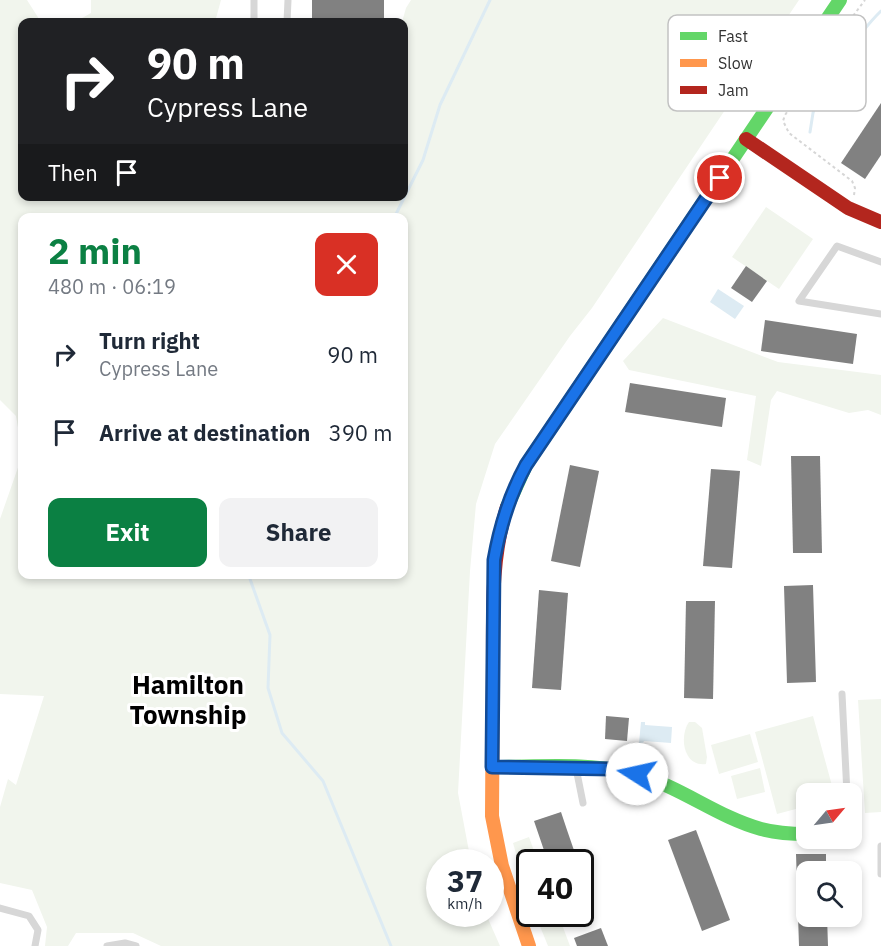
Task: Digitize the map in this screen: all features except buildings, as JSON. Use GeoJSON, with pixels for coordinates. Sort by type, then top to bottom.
{"type":"FeatureCollection","features":[{"type":"Feature","properties":{"kind":"street"},"geometry":{"type":"LineString","coordinates":[[830,15],[840,0]]}},
{"type":"Feature","properties":{"kind":"street"},"geometry":{"type":"LineString","coordinates":[[530,946],[501,870],[492,816],[494,560],[498,532],[514,486],[526,465],[765,111]]}},
{"type":"Feature","properties":{"kind":"street"},"geometry":{"type":"LineString","coordinates":[[746,140],[848,208],[881,222]]}},
{"type":"Feature","properties":{"kind":"street"},"geometry":{"type":"LineString","coordinates":[[492,767],[613,769],[637,774],[754,828],[796,835]]}},
{"type":"Feature","properties":{"kind":"lane"},"geometry":{"type":"LineString","coordinates":[[254,0],[254,18]]}},
{"type":"Feature","properties":{"kind":"lane"},"geometry":{"type":"LineString","coordinates":[[287,18],[288,0]]}},
{"type":"Feature","properties":{"kind":"lane"},"geometry":{"type":"LineString","coordinates":[[881,262],[837,246],[799,301],[881,314]]}},
{"type":"Feature","properties":{"kind":"lane"},"geometry":{"type":"LineString","coordinates":[[842,694],[846,783]]}},
{"type":"Feature","properties":{"kind":"lane"},"geometry":{"type":"LineString","coordinates":[[576,768],[583,803]]}},
{"type":"Feature","properties":{"kind":"lane"},"geometry":{"type":"LineString","coordinates":[[881,846],[881,874]]}},
{"type":"Feature","properties":{"kind":"lane"},"geometry":{"type":"LineString","coordinates":[[0,908],[29,916],[38,930],[35,946]]}},
{"type":"Feature","properties":{"kind":"lane"},"geometry":{"type":"LineString","coordinates":[[107,946],[125,943],[136,946]]}},
{"type":"Feature","properties":{"kind":"path"},"geometry":{"type":"LineString","coordinates":[[854,15],[865,0]]}},
{"type":"Feature","properties":{"kind":"path"},"geometry":{"type":"LineString","coordinates":[[788,111],[783,121],[789,133],[852,182],[855,188],[848,208]]}},
{"type":"Feature","properties":{"kind":"shaded area"},"geometry":{"type":"Polygon","coordinates":[[[0,0],[27,0],[38,18],[18,18],[18,201],[408,201],[408,18],[403,18],[411,0],[799,0],[789,15],[668,15],[668,111],[724,111],[592,308],[495,444],[476,504],[470,571],[458,793],[469,849],[426,849],[426,927],[492,927],[500,946],[161,946],[133,933],[76,933],[68,946],[45,946],[47,927],[32,890],[0,883],[0,807],[8,779],[16,785],[44,696],[0,694],[0,519],[18,467],[18,579],[408,579],[408,213],[18,213],[18,428],[16,416],[0,400],[0,0]]]}},
{"type":"Feature","properties":{"kind":"shaded area"},"geometry":{"type":"Polygon","coordinates":[[[91,0],[221,0],[216,18],[82,18],[91,13],[91,0]]]}},
{"type":"Feature","properties":{"kind":"shaded area"},"geometry":{"type":"Polygon","coordinates":[[[766,207],[813,239],[779,289],[732,257],[766,207]]]}},
{"type":"Feature","properties":{"kind":"shaded area"},"geometry":{"type":"Polygon","coordinates":[[[718,289],[744,306],[735,319],[710,302],[718,289]]]}},
{"type":"Feature","properties":{"kind":"shaded area"},"geometry":{"type":"Polygon","coordinates":[[[663,318],[778,362],[881,375],[881,415],[868,410],[849,413],[777,391],[771,400],[761,466],[747,460],[756,396],[629,370],[623,361],[663,318]]]}},
{"type":"Feature","properties":{"kind":"shaded area"},"geometry":{"type":"Polygon","coordinates":[[[881,699],[881,812],[865,813],[858,700],[881,699]]]}},
{"type":"Feature","properties":{"kind":"shaded area"},"geometry":{"type":"Polygon","coordinates":[[[813,716],[831,783],[796,783],[796,809],[777,814],[755,732],[813,716]]]}},
{"type":"Feature","properties":{"kind":"shaded area"},"geometry":{"type":"Polygon","coordinates":[[[641,722],[645,722],[645,725],[672,727],[671,743],[644,741],[639,743],[641,722]]]}},
{"type":"Feature","properties":{"kind":"shaded area"},"geometry":{"type":"Polygon","coordinates":[[[689,722],[695,722],[702,728],[706,764],[692,761],[685,749],[684,735],[689,722]]]}},
{"type":"Feature","properties":{"kind":"shaded area"},"geometry":{"type":"Polygon","coordinates":[[[750,734],[758,762],[719,774],[711,745],[750,734]]]}},
{"type":"Feature","properties":{"kind":"shaded area"},"geometry":{"type":"Polygon","coordinates":[[[760,768],[765,792],[737,799],[731,776],[760,768]]]}},
{"type":"Feature","properties":{"kind":"shaded area"},"geometry":{"type":"Polygon","coordinates":[[[529,837],[533,849],[516,849],[516,854],[513,843],[529,837]]]}},
{"type":"Feature","properties":{"kind":"shaded area"},"geometry":{"type":"Polygon","coordinates":[[[540,927],[563,927],[570,946],[548,946],[540,927]]]}},
{"type":"Feature","properties":{"kind":"waterway"},"geometry":{"type":"LineString","coordinates":[[408,190],[423,160],[440,105],[490,0]]}},
{"type":"Feature","properties":{"kind":"waterway"},"geometry":{"type":"LineString","coordinates":[[866,29],[881,11]]}},
{"type":"Feature","properties":{"kind":"waterway"},"geometry":{"type":"LineString","coordinates":[[810,132],[814,111]]}},
{"type":"Feature","properties":{"kind":"waterway"},"geometry":{"type":"LineString","coordinates":[[396,213],[402,201]]}},
{"type":"Feature","properties":{"kind":"waterway"},"geometry":{"type":"LineString","coordinates":[[250,579],[270,635],[268,688],[282,733],[323,781],[391,946]]}},
{"type":"Feature","properties":{"kind":"traffic: fast"},"geometry":{"type":"LineString","coordinates":[[830,15],[840,0]]}},
{"type":"Feature","properties":{"kind":"traffic: fast"},"geometry":{"type":"LineString","coordinates":[[507,507],[526,465],[765,111]]}},
{"type":"Feature","properties":{"kind":"traffic: fast"},"geometry":{"type":"LineString","coordinates":[[492,767],[564,766],[618,770],[652,779],[745,824],[761,829],[796,833]]}},
{"type":"Feature","properties":{"kind":"traffic: slow"},"geometry":{"type":"LineString","coordinates":[[493,662],[492,816],[502,866],[529,946]]}},
{"type":"Feature","properties":{"kind":"traffic: jam"},"geometry":{"type":"LineString","coordinates":[[746,139],[848,208],[881,222]]}},
{"type":"Feature","properties":{"kind":"traffic: jam"},"geometry":{"type":"LineString","coordinates":[[493,662],[493,603],[496,564],[507,507]]}},
{"type":"Feature","properties":{"kind":"district","name":"Hamilton Township"},"geometry":{"type":"Point","coordinates":[188,700]}},
{"type":"Feature","properties":{"kind":"route"},"geometry":{"type":"LineString","coordinates":[[637,774],[613,769],[492,767],[494,560],[498,532],[505,509],[526,465],[720,178]]}}]}
